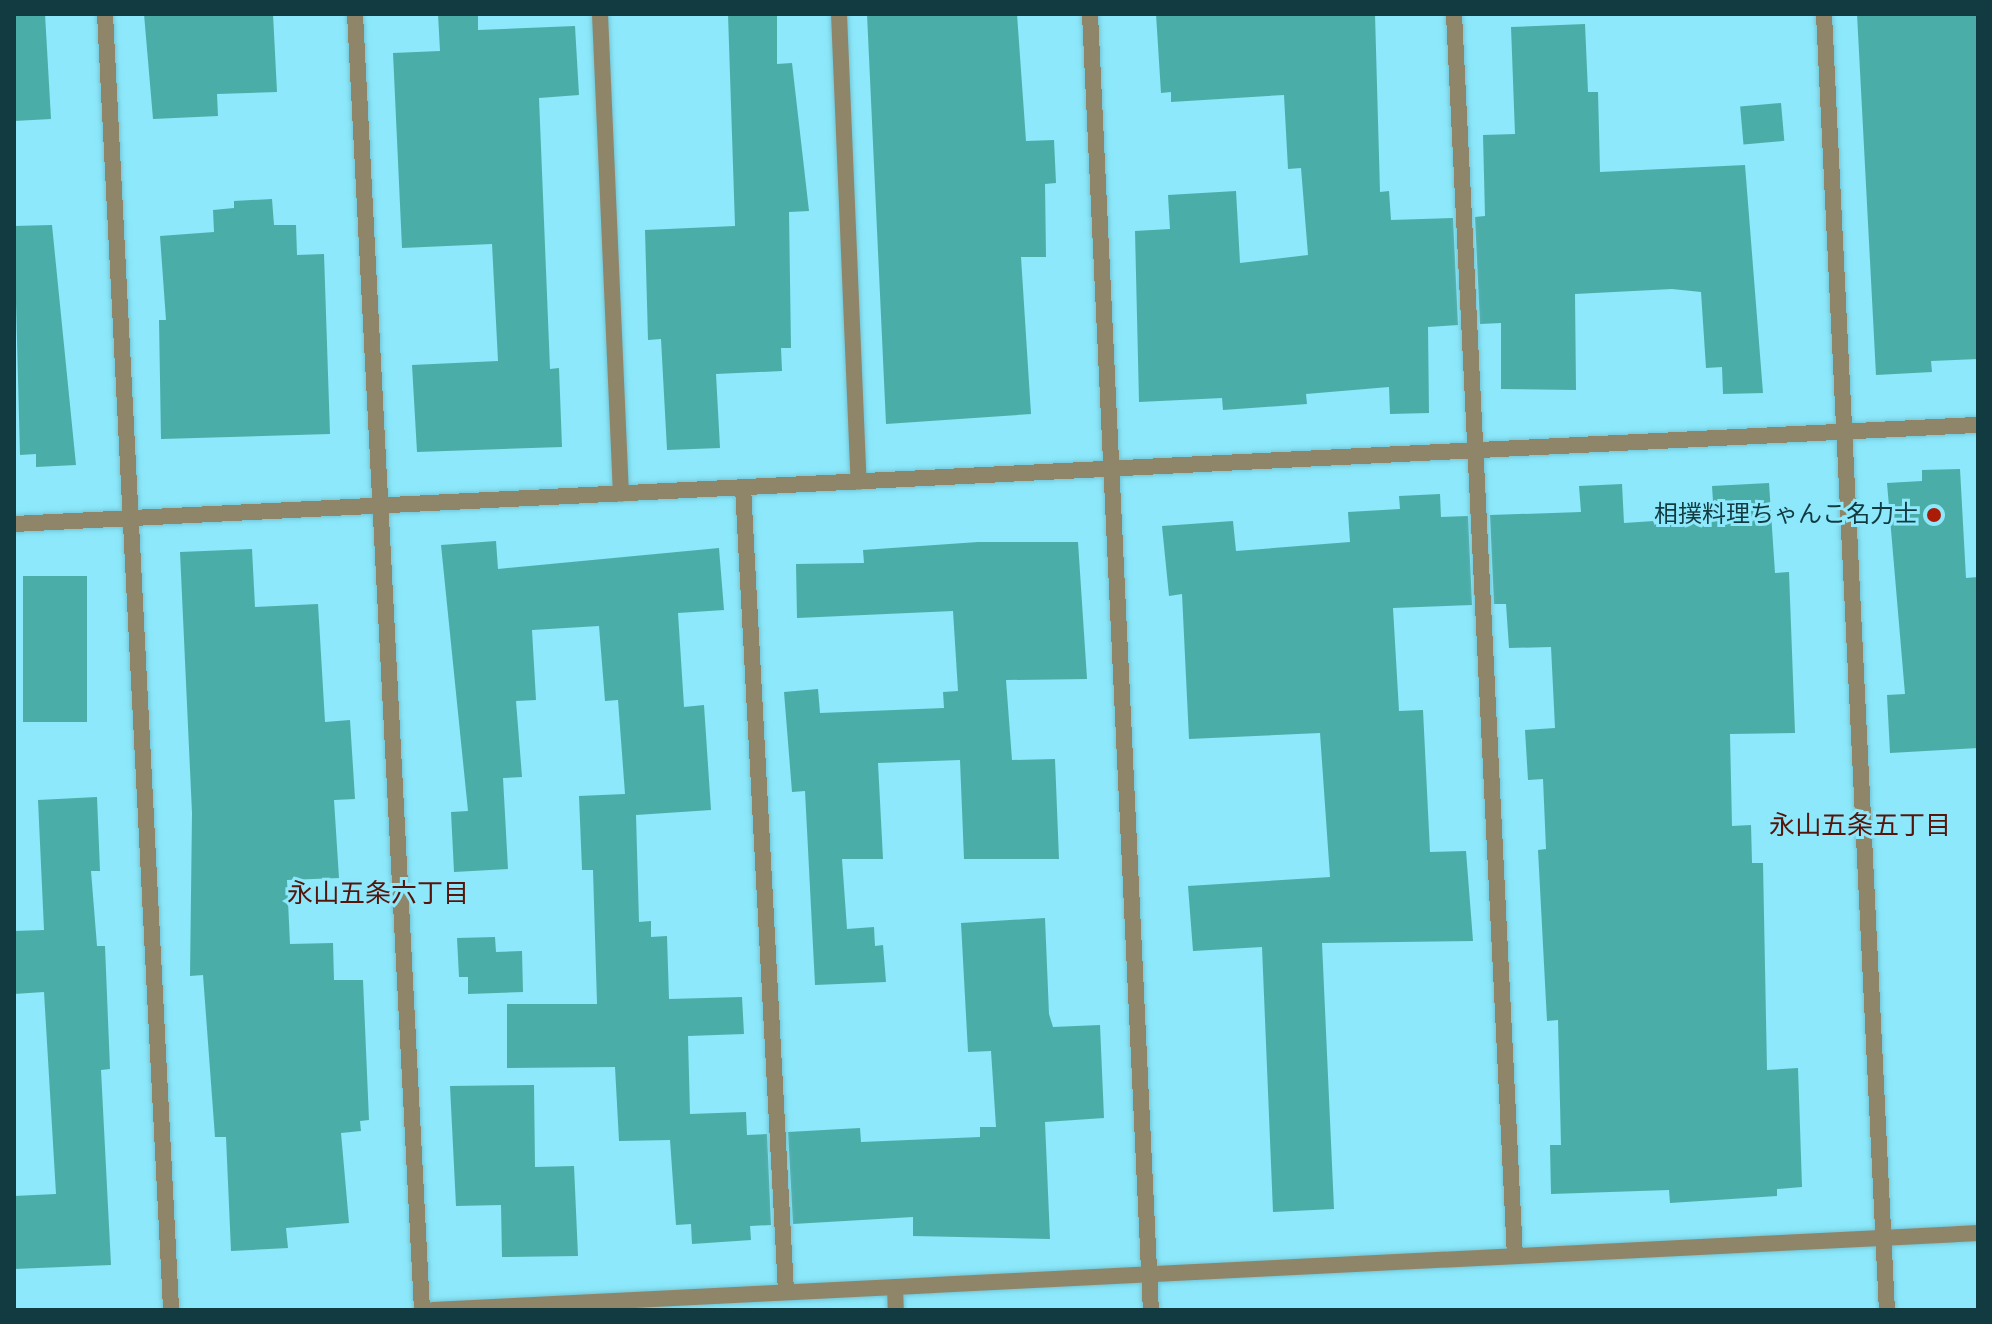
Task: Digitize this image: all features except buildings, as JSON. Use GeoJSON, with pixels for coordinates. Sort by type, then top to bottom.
{"type":"FeatureCollection","features":[{"type":"Feature","properties":{"kind":"street"},"geometry":{"type":"LineString","coordinates":[[105,14],[171,1310]]}},
{"type":"Feature","properties":{"kind":"street"},"geometry":{"type":"LineString","coordinates":[[355,14],[422,1310]]}},
{"type":"Feature","properties":{"kind":"street"},"geometry":{"type":"LineString","coordinates":[[600,14],[621,494]]}},
{"type":"Feature","properties":{"kind":"street"},"geometry":{"type":"LineString","coordinates":[[839,14],[859,482]]}},
{"type":"Feature","properties":{"kind":"street"},"geometry":{"type":"LineString","coordinates":[[1090,14],[1151,1310]]}},
{"type":"Feature","properties":{"kind":"street"},"geometry":{"type":"LineString","coordinates":[[1454,14],[1515,1256]]}},
{"type":"Feature","properties":{"kind":"street"},"geometry":{"type":"LineString","coordinates":[[1824,14],[1887,1310]]}},
{"type":"Feature","properties":{"kind":"street"},"geometry":{"type":"LineString","coordinates":[[14,524],[1978,425]]}},
{"type":"Feature","properties":{"kind":"street"},"geometry":{"type":"LineString","coordinates":[[743,487],[786,1292]]}},
{"type":"Feature","properties":{"kind":"street"},"geometry":{"type":"LineString","coordinates":[[433,1310],[1978,1233]]}},
{"type":"Feature","properties":{"kind":"street"},"geometry":{"type":"LineString","coordinates":[[895,1287],[896,1310]]}},
{"type":"Feature","properties":{"kind":"place","name":"相撲料理ちゃんこ名力士"},"geometry":{"type":"Point","coordinates":[1934,515]}},
{"type":"Feature","properties":{"kind":"district","name":"永山五条五丁目"},"geometry":{"type":"Point","coordinates":[1860,826]}},
{"type":"Feature","properties":{"kind":"district","name":"永山五条六丁目"},"geometry":{"type":"Point","coordinates":[378,894]}}]}
